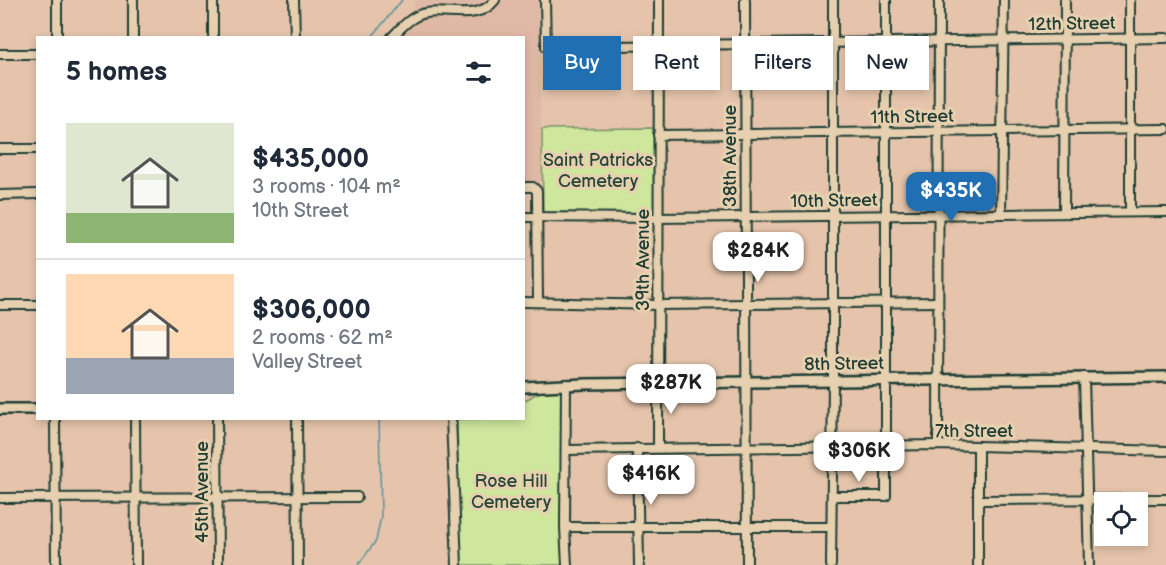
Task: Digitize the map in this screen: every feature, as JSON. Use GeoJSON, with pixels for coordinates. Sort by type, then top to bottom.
{"type":"FeatureCollection","features":[{"type":"Feature","properties":{"kind":"main road","name":"8th Street"},"geometry":{"type":"LineString","coordinates":[[525,387],[566,384],[1166,377]]}},
{"type":"Feature","properties":{"kind":"main road"},"geometry":{"type":"LineString","coordinates":[[0,410],[36,409]]}},
{"type":"Feature","properties":{"kind":"street"},"geometry":{"type":"LineString","coordinates":[[57,0],[57,36]]}},
{"type":"Feature","properties":{"kind":"street"},"geometry":{"type":"LineString","coordinates":[[133,0],[134,36]]}},
{"type":"Feature","properties":{"kind":"street"},"geometry":{"type":"LineString","coordinates":[[213,0],[213,36]]}},
{"type":"Feature","properties":{"kind":"street"},"geometry":{"type":"LineString","coordinates":[[294,0],[295,36]]}},
{"type":"Feature","properties":{"kind":"street"},"geometry":{"type":"LineString","coordinates":[[393,36],[415,16],[426,13],[476,12],[495,0]]}},
{"type":"Feature","properties":{"kind":"street","name":"12th Street"},"geometry":{"type":"LineString","coordinates":[[545,0],[546,47],[633,45]]}},
{"type":"Feature","properties":{"kind":"street","name":"39th Avenue"},"geometry":{"type":"LineString","coordinates":[[658,36],[659,0]]}},
{"type":"Feature","properties":{"kind":"street","name":"38th Avenue"},"geometry":{"type":"LineString","coordinates":[[745,0],[746,36]]}},
{"type":"Feature","properties":{"kind":"street"},"geometry":{"type":"LineString","coordinates":[[833,0],[833,36]]}},
{"type":"Feature","properties":{"kind":"street"},"geometry":{"type":"LineString","coordinates":[[886,0],[886,36]]}},
{"type":"Feature","properties":{"kind":"street"},"geometry":{"type":"LineString","coordinates":[[938,445],[939,0]]}},
{"type":"Feature","properties":{"kind":"street"},"geometry":{"type":"LineString","coordinates":[[1001,214],[1004,0]]}},
{"type":"Feature","properties":{"kind":"street"},"geometry":{"type":"LineString","coordinates":[[1064,213],[1065,0]]}},
{"type":"Feature","properties":{"kind":"street"},"geometry":{"type":"LineString","coordinates":[[1130,0],[1130,212]]}},
{"type":"Feature","properties":{"kind":"street","name":"12th Street"},"geometry":{"type":"LineString","coordinates":[[929,41],[1166,38]]}},
{"type":"Feature","properties":{"kind":"street","name":"12th Street"},"geometry":{"type":"LineString","coordinates":[[833,42],[845,42]]}},
{"type":"Feature","properties":{"kind":"street"},"geometry":{"type":"LineString","coordinates":[[0,54],[36,54]]}},
{"type":"Feature","properties":{"kind":"street","name":"39th Avenue"},"geometry":{"type":"LineString","coordinates":[[658,90],[658,447]]}},
{"type":"Feature","properties":{"kind":"street","name":"38th Avenue"},"geometry":{"type":"LineString","coordinates":[[745,90],[747,565]]}},
{"type":"Feature","properties":{"kind":"street"},"geometry":{"type":"LineString","coordinates":[[831,565],[832,90]]}},
{"type":"Feature","properties":{"kind":"street"},"geometry":{"type":"LineString","coordinates":[[832,496],[886,496],[886,90]]}},
{"type":"Feature","properties":{"kind":"street","name":"11th Street"},"geometry":{"type":"LineString","coordinates":[[658,135],[1166,129]]}},
{"type":"Feature","properties":{"kind":"street"},"geometry":{"type":"LineString","coordinates":[[0,149],[36,149]]}},
{"type":"Feature","properties":{"kind":"street"},"geometry":{"type":"LineString","coordinates":[[525,187],[533,187],[537,191],[538,302]]}},
{"type":"Feature","properties":{"kind":"street"},"geometry":{"type":"LineString","coordinates":[[0,195],[36,194]]}},
{"type":"Feature","properties":{"kind":"street","name":"10th Street"},"geometry":{"type":"LineString","coordinates":[[525,217],[658,218],[1166,212]]}},
{"type":"Feature","properties":{"kind":"street"},"geometry":{"type":"LineString","coordinates":[[525,302],[658,305],[938,302]]}},
{"type":"Feature","properties":{"kind":"street"},"geometry":{"type":"LineString","coordinates":[[0,305],[36,305]]}},
{"type":"Feature","properties":{"kind":"street"},"geometry":{"type":"LineString","coordinates":[[1084,377],[1089,565]]}},
{"type":"Feature","properties":{"kind":"street"},"geometry":{"type":"LineString","coordinates":[[566,384],[567,565]]}},
{"type":"Feature","properties":{"kind":"street"},"geometry":{"type":"LineString","coordinates":[[55,420],[56,565]]}},
{"type":"Feature","properties":{"kind":"street"},"geometry":{"type":"LineString","coordinates":[[135,420],[135,565]]}},
{"type":"Feature","properties":{"kind":"street","name":"45th Avenue"},"geometry":{"type":"LineString","coordinates":[[217,420],[218,565]]}},
{"type":"Feature","properties":{"kind":"street"},"geometry":{"type":"LineString","coordinates":[[297,420],[298,565]]}},
{"type":"Feature","properties":{"kind":"street"},"geometry":{"type":"LineString","coordinates":[[451,420],[457,565]]}},
{"type":"Feature","properties":{"kind":"street","name":"7th Street"},"geometry":{"type":"LineString","coordinates":[[566,450],[938,445],[1085,447],[1166,451]]}},
{"type":"Feature","properties":{"kind":"street"},"geometry":{"type":"LineString","coordinates":[[978,446],[978,565]]}},
{"type":"Feature","properties":{"kind":"street"},"geometry":{"type":"LineString","coordinates":[[637,448],[639,565]]}},
{"type":"Feature","properties":{"kind":"street"},"geometry":{"type":"LineString","coordinates":[[0,498],[357,497]]}},
{"type":"Feature","properties":{"kind":"street"},"geometry":{"type":"LineString","coordinates":[[978,500],[1166,499]]}},
{"type":"Feature","properties":{"kind":"street"},"geometry":{"type":"LineString","coordinates":[[565,527],[831,527]]}},
{"type":"Feature","properties":{"kind":"shaded area"},"geometry":{"type":"Polygon","coordinates":[[[416,0],[538,0],[542,182],[525,182],[525,36],[388,36],[409,16],[416,0]]]}},
{"type":"Feature","properties":{"kind":"green space","name":"Saint Patricks Cemetery"},"geometry":{"type":"Polygon","coordinates":[[[653,128],[654,213],[543,214],[542,129],[653,128]]]}},
{"type":"Feature","properties":{"kind":"green space","name":"Rose Hill Cemetery"},"geometry":{"type":"Polygon","coordinates":[[[562,390],[565,565],[460,565],[457,420],[525,420],[525,400],[539,392],[562,390]]]}},
{"type":"Feature","properties":{"kind":"waterway"},"geometry":{"type":"LineString","coordinates":[[373,36],[402,0]]}},
{"type":"Feature","properties":{"kind":"waterway"},"geometry":{"type":"LineString","coordinates":[[358,565],[376,541],[381,516],[379,420]]}}]}
